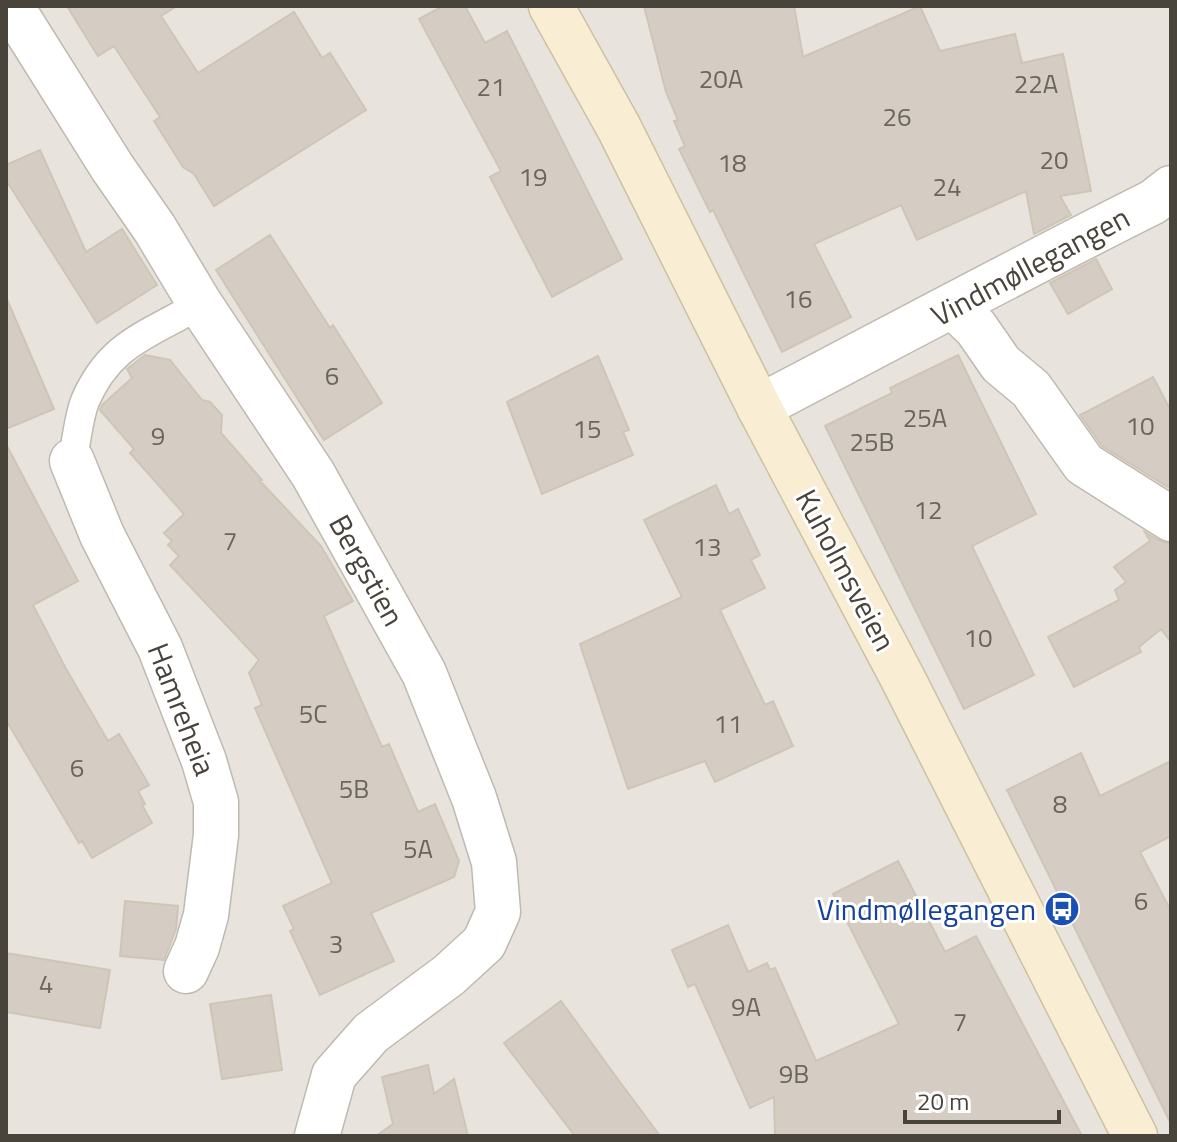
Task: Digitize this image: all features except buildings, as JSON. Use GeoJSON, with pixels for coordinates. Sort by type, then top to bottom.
{"type":"FeatureCollection","features":[{"type":"Feature","properties":{"kind":"street","name":"Bergstien"},"geometry":{"type":"LineString","coordinates":[[11,6],[200,304],[313,474],[424,673],[474,798],[494,862],[498,912],[484,943],[449,975],[371,1033],[334,1075],[317,1136]]}},
{"type":"Feature","properties":{"kind":"street","name":"Kuholmsveien"},"geometry":{"type":"LineString","coordinates":[[551,6],[619,128],[759,407],[909,690],[1135,1136]]}},
{"type":"Feature","properties":{"kind":"street","name":"Vindmøllegangen"},"geometry":{"type":"LineString","coordinates":[[759,407],[1029,263],[1153,202],[1171,188]]}},
{"type":"Feature","properties":{"kind":"street"},"geometry":{"type":"LineString","coordinates":[[953,306],[976,328],[1001,364],[1031,389],[1084,464],[1171,519]]}},
{"type":"Feature","properties":{"kind":"street","name":"Hamreheia"},"geometry":{"type":"LineString","coordinates":[[72,461],[102,535],[160,648],[204,761],[216,802],[216,835],[206,915],[186,971]]}},
{"type":"Feature","properties":{"kind":"lane"},"geometry":{"type":"LineString","coordinates":[[72,461],[84,403],[102,368],[141,334],[200,304]]}},
{"type":"Feature","properties":{"kind":"shaded area"},"geometry":{"type":"Polygon","coordinates":[[[6,6],[1171,6],[1171,1136],[6,1136],[6,6]]]}},
{"type":"Feature","properties":{"kind":"place","name":"Vindmøllegangen"},"geometry":{"type":"Point","coordinates":[1062,909]}}]}
